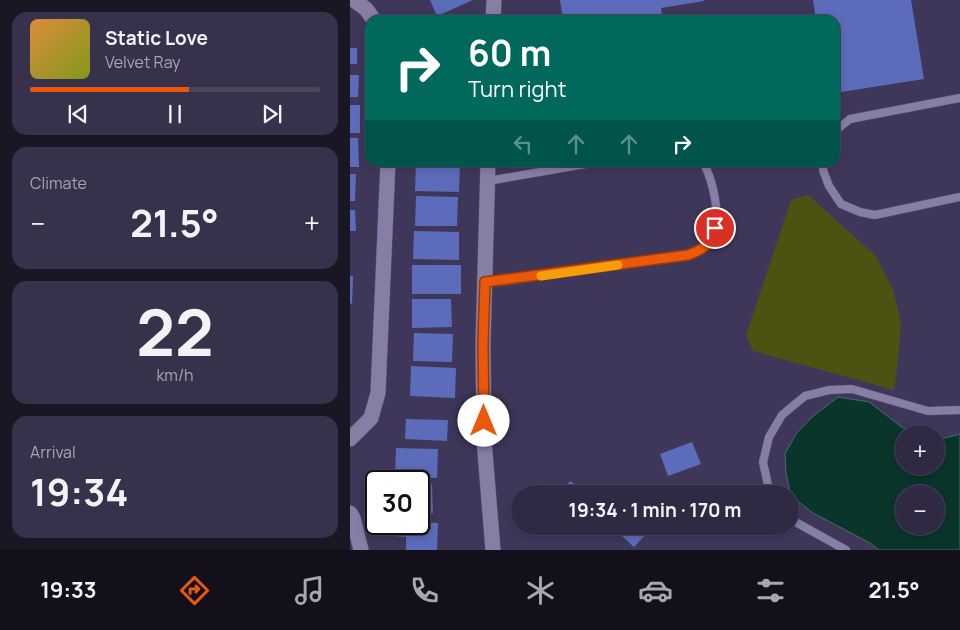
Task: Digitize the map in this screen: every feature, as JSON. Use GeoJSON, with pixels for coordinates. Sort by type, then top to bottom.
{"type":"FeatureCollection","features":[{"type":"Feature","properties":{"kind":"street"},"geometry":{"type":"LineString","coordinates":[[354,0],[370,15]]}},
{"type":"Feature","properties":{"kind":"street"},"geometry":{"type":"LineString","coordinates":[[493,15],[494,0]]}},
{"type":"Feature","properties":{"kind":"street"},"geometry":{"type":"LineString","coordinates":[[350,439],[371,418],[378,393],[388,167]]}},
{"type":"Feature","properties":{"kind":"street"},"geometry":{"type":"LineString","coordinates":[[488,167],[483,344],[484,440],[493,550]]}},
{"type":"Feature","properties":{"kind":"street"},"geometry":{"type":"LineString","coordinates":[[350,513],[361,550]]}},
{"type":"Feature","properties":{"kind":"lane"},"geometry":{"type":"LineString","coordinates":[[840,127],[850,119],[960,98]]}},
{"type":"Feature","properties":{"kind":"lane"},"geometry":{"type":"LineString","coordinates":[[488,181],[568,167]]}},
{"type":"Feature","properties":{"kind":"lane"},"geometry":{"type":"LineString","coordinates":[[485,282],[678,257],[697,252],[707,245],[713,237],[715,228],[716,208],[714,194],[706,167]]}},
{"type":"Feature","properties":{"kind":"lane"},"geometry":{"type":"LineString","coordinates":[[823,167],[829,186],[842,204],[860,212],[875,215],[960,197]]}},
{"type":"Feature","properties":{"kind":"lane"},"geometry":{"type":"LineString","coordinates":[[768,485],[763,462],[769,437],[782,415],[805,396],[829,390],[852,389],[928,411],[960,410]]}},
{"type":"Feature","properties":{"kind":"lane"},"geometry":{"type":"LineString","coordinates":[[799,524],[846,550]]}},
{"type":"Feature","properties":{"kind":"green space"},"geometry":{"type":"Polygon","coordinates":[[[808,195],[876,256],[893,290],[901,323],[894,390],[753,351],[746,335],[791,200],[808,195]]]}},
{"type":"Feature","properties":{"kind":"shaded area"},"geometry":{"type":"Polygon","coordinates":[[[838,397],[869,402],[899,425],[895,425],[895,475],[945,475],[945,438],[960,434],[960,550],[879,550],[870,543],[813,513],[799,502],[799,485],[789,485],[786,473],[785,454],[796,434],[811,418],[838,397]]]}},
{"type":"Feature","properties":{"kind":"building"},"geometry":{"type":"Polygon","coordinates":[[[430,0],[473,0],[439,15],[437,15],[430,0]]]}},
{"type":"Feature","properties":{"kind":"building"},"geometry":{"type":"Polygon","coordinates":[[[560,0],[704,0],[661,8],[662,15],[562,15],[560,0]]]}},
{"type":"Feature","properties":{"kind":"building"},"geometry":{"type":"Polygon","coordinates":[[[813,0],[911,0],[924,79],[840,92],[840,15],[815,15],[813,0]]]}},
{"type":"Feature","properties":{"kind":"building"},"geometry":{"type":"Polygon","coordinates":[[[350,48],[357,48],[357,64],[350,64],[350,48]]]}},
{"type":"Feature","properties":{"kind":"building"},"geometry":{"type":"Polygon","coordinates":[[[350,75],[359,75],[358,97],[350,97],[350,75]]]}},
{"type":"Feature","properties":{"kind":"building"},"geometry":{"type":"Polygon","coordinates":[[[350,105],[360,105],[360,133],[350,133],[350,105]]]}},
{"type":"Feature","properties":{"kind":"building"},"geometry":{"type":"Polygon","coordinates":[[[350,138],[358,138],[359,167],[350,167],[350,138]]]}},
{"type":"Feature","properties":{"kind":"building"},"geometry":{"type":"Polygon","coordinates":[[[416,167],[460,167],[459,192],[415,191],[416,167]]]}},
{"type":"Feature","properties":{"kind":"building"},"geometry":{"type":"Polygon","coordinates":[[[350,174],[356,174],[355,201],[350,201],[350,174]]]}},
{"type":"Feature","properties":{"kind":"building"},"geometry":{"type":"Polygon","coordinates":[[[416,196],[458,197],[457,226],[415,226],[416,196]]]}},
{"type":"Feature","properties":{"kind":"building"},"geometry":{"type":"Polygon","coordinates":[[[350,210],[355,210],[356,231],[350,231],[350,210]]]}},
{"type":"Feature","properties":{"kind":"building"},"geometry":{"type":"Polygon","coordinates":[[[414,231],[459,232],[459,260],[413,259],[414,231]]]}},
{"type":"Feature","properties":{"kind":"building"},"geometry":{"type":"Polygon","coordinates":[[[412,265],[461,265],[461,294],[412,294],[412,265]]]}},
{"type":"Feature","properties":{"kind":"building"},"geometry":{"type":"Polygon","coordinates":[[[350,276],[353,276],[352,304],[350,303],[350,276]]]}},
{"type":"Feature","properties":{"kind":"building"},"geometry":{"type":"Polygon","coordinates":[[[412,299],[451,299],[452,327],[412,328],[412,299]]]}},
{"type":"Feature","properties":{"kind":"building"},"geometry":{"type":"Polygon","coordinates":[[[414,333],[453,334],[452,362],[413,361],[414,333]]]}},
{"type":"Feature","properties":{"kind":"building"},"geometry":{"type":"Polygon","coordinates":[[[411,366],[456,368],[455,398],[410,396],[411,366]]]}},
{"type":"Feature","properties":{"kind":"building"},"geometry":{"type":"Polygon","coordinates":[[[406,419],[448,420],[447,441],[405,439],[406,419]]]}},
{"type":"Feature","properties":{"kind":"building"},"geometry":{"type":"Polygon","coordinates":[[[692,442],[701,464],[668,476],[660,454],[692,442]]]}},
{"type":"Feature","properties":{"kind":"building"},"geometry":{"type":"Polygon","coordinates":[[[396,448],[438,449],[437,478],[430,478],[430,470],[395,470],[396,448]]]}},
{"type":"Feature","properties":{"kind":"building"},"geometry":{"type":"Polygon","coordinates":[[[570,481],[576,485],[567,485],[570,481]]]}},
{"type":"Feature","properties":{"kind":"building"},"geometry":{"type":"Polygon","coordinates":[[[430,484],[432,484],[433,513],[430,513],[430,484]]]}},
{"type":"Feature","properties":{"kind":"building"},"geometry":{"type":"Polygon","coordinates":[[[430,523],[438,523],[437,550],[406,550],[406,537],[392,536],[430,535],[430,523]]]}},
{"type":"Feature","properties":{"kind":"building"},"geometry":{"type":"Polygon","coordinates":[[[621,535],[645,535],[634,547],[621,535]]]}},
{"type":"Feature","properties":{"kind":"slow traffic"},"geometry":{"type":"LineString","coordinates":[[541,276],[618,265]]}},
{"type":"Feature","properties":{"kind":"route"},"geometry":{"type":"LineString","coordinates":[[484,421],[483,344],[485,282],[499,282],[688,255],[697,252],[707,245],[713,237],[715,228]]}}]}
